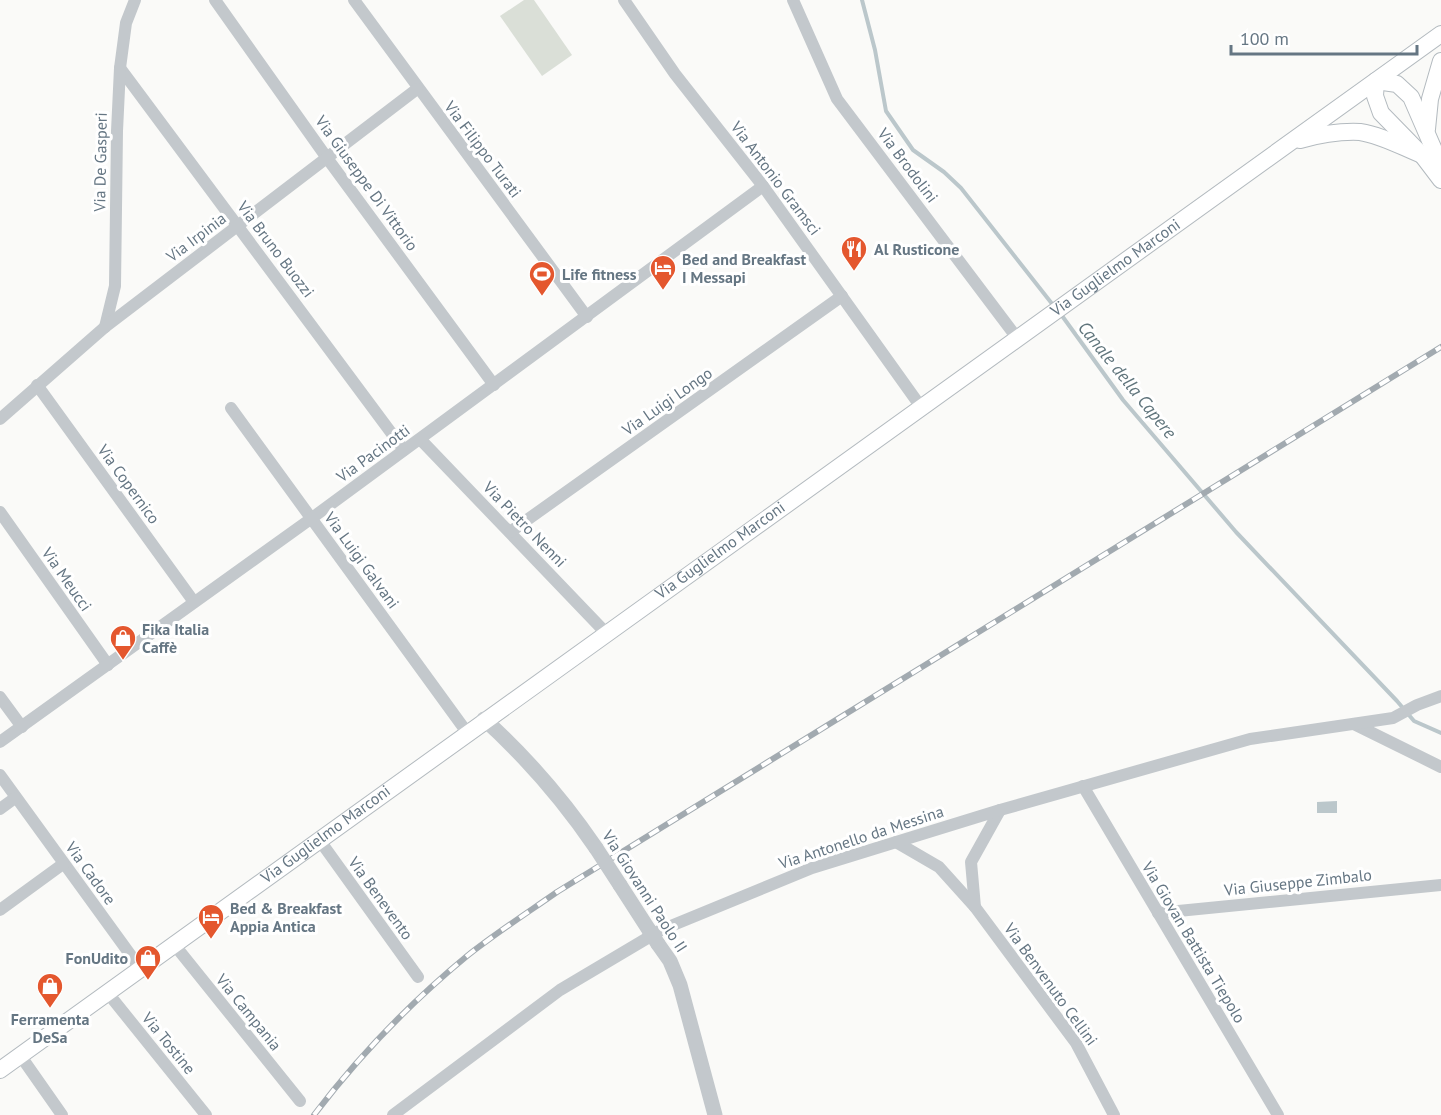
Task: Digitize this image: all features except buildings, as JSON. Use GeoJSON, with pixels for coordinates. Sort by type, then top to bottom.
{"type":"FeatureCollection","features":[{"type":"Feature","properties":{"kind":"main road","name":"Via Guglielmo Marconi"},"geometry":{"type":"LineString","coordinates":[[0,1070],[318,838],[1441,34]]}},
{"type":"Feature","properties":{"kind":"main road"},"geometry":{"type":"LineString","coordinates":[[1426,133],[1430,99],[1441,61]]}},
{"type":"Feature","properties":{"kind":"main road"},"geometry":{"type":"LineString","coordinates":[[1441,166],[1411,97],[1397,84],[1376,81],[1375,96],[1381,113],[1422,155],[1441,180]]}},
{"type":"Feature","properties":{"kind":"main road"},"geometry":{"type":"LineString","coordinates":[[1290,142],[1320,135],[1360,132],[1422,155]]}},
{"type":"Feature","properties":{"kind":"street","name":"Via De Gasperi"},"geometry":{"type":"LineString","coordinates":[[105,327],[115,286],[120,68],[126,23],[135,0]]}},
{"type":"Feature","properties":{"kind":"street","name":"Via Giuseppe Di Vittorio"},"geometry":{"type":"LineString","coordinates":[[215,0],[327,158],[494,385]]}},
{"type":"Feature","properties":{"kind":"street","name":"Via Filippo Turati"},"geometry":{"type":"LineString","coordinates":[[354,0],[587,317]]}},
{"type":"Feature","properties":{"kind":"street","name":"Via Antonio Gramsci"},"geometry":{"type":"LineString","coordinates":[[624,0],[675,74],[763,186],[921,407]]}},
{"type":"Feature","properties":{"kind":"street","name":"Via Brodolini"},"geometry":{"type":"LineString","coordinates":[[793,0],[837,99],[1017,338]]}},
{"type":"Feature","properties":{"kind":"street","name":"Via Bruno Buozzi"},"geometry":{"type":"LineString","coordinates":[[120,68],[404,450]]}},
{"type":"Feature","properties":{"kind":"street","name":"Via Irpinia"},"geometry":{"type":"LineString","coordinates":[[0,418],[105,327],[417,88]]}},
{"type":"Feature","properties":{"kind":"street","name":"Via Pacinotti"},"geometry":{"type":"LineString","coordinates":[[0,742],[312,518],[763,186]]}},
{"type":"Feature","properties":{"kind":"street","name":"Via Luigi Longo"},"geometry":{"type":"LineString","coordinates":[[510,532],[842,296]]}},
{"type":"Feature","properties":{"kind":"street","name":"Via Copernico"},"geometry":{"type":"LineString","coordinates":[[37,385],[194,602]]}},
{"type":"Feature","properties":{"kind":"street","name":"Via Luigi Galvani"},"geometry":{"type":"LineString","coordinates":[[231,408],[466,732]]}},
{"type":"Feature","properties":{"kind":"street","name":"Via Pietro Nenni"},"geometry":{"type":"LineString","coordinates":[[420,439],[606,633]]}},
{"type":"Feature","properties":{"kind":"street","name":"Via Meucci"},"geometry":{"type":"LineString","coordinates":[[0,512],[108,665]]}},
{"type":"Feature","properties":{"kind":"street","name":"Via Antonello da Messina"},"geometry":{"type":"LineString","coordinates":[[393,1115],[560,990],[661,930],[812,868],[1000,810],[1250,739],[1393,718],[1417,705],[1441,696]]}},
{"type":"Feature","properties":{"kind":"street"},"geometry":{"type":"LineString","coordinates":[[0,697],[22,727]]}},
{"type":"Feature","properties":{"kind":"street","name":"Via Giovanni Paolo II"},"geometry":{"type":"LineString","coordinates":[[484,719],[541,777],[579,823],[670,961],[680,985],[715,1115]]}},
{"type":"Feature","properties":{"kind":"street"},"geometry":{"type":"LineString","coordinates":[[1354,724],[1441,766]]}},
{"type":"Feature","properties":{"kind":"street","name":"Via Cadore"},"geometry":{"type":"LineString","coordinates":[[0,775],[140,968]]}},
{"type":"Feature","properties":{"kind":"street","name":"Via Giovan Battista Tiepolo"},"geometry":{"type":"LineString","coordinates":[[1083,786],[1278,1115]]}},
{"type":"Feature","properties":{"kind":"street"},"geometry":{"type":"LineString","coordinates":[[0,809],[15,798]]}},
{"type":"Feature","properties":{"kind":"street"},"geometry":{"type":"LineString","coordinates":[[975,907],[971,862],[1000,810]]}},
{"type":"Feature","properties":{"kind":"street","name":"Via Benevento"},"geometry":{"type":"LineString","coordinates":[[318,838],[418,976]]}},
{"type":"Feature","properties":{"kind":"street","name":"Via Benvenuto Cellini"},"geometry":{"type":"LineString","coordinates":[[896,842],[939,867],[975,907],[1076,1043],[1114,1115]]}},
{"type":"Feature","properties":{"kind":"street"},"geometry":{"type":"LineString","coordinates":[[0,909],[63,864]]}},
{"type":"Feature","properties":{"kind":"street","name":"Via Giuseppe Zimbalo"},"geometry":{"type":"LineString","coordinates":[[1158,913],[1441,885]]}},
{"type":"Feature","properties":{"kind":"street","name":"Via Campania"},"geometry":{"type":"LineString","coordinates":[[173,944],[300,1101]]}},
{"type":"Feature","properties":{"kind":"street","name":"Via Tostine"},"geometry":{"type":"LineString","coordinates":[[107,992],[206,1115]]}},
{"type":"Feature","properties":{"kind":"street"},"geometry":{"type":"LineString","coordinates":[[20,1055],[62,1115]]}},
{"type":"Feature","properties":{"kind":"shaded area"},"geometry":{"type":"Polygon","coordinates":[[[524,0],[534,0],[572,55],[542,76],[500,16],[524,0]]]}},
{"type":"Feature","properties":{"kind":"shaded area"},"geometry":{"type":"Polygon","coordinates":[[[1337,801],[1337,813],[1317,813],[1317,802],[1337,801]]]}},
{"type":"Feature","properties":{"kind":"waterway","name":"Canale della Capere"},"geometry":{"type":"LineString","coordinates":[[862,0],[875,50],[886,111],[913,150],[944,172],[961,188],[1053,305]]}},
{"type":"Feature","properties":{"kind":"waterway","name":"Canale della Capere"},"geometry":{"type":"LineString","coordinates":[[1060,313],[1123,400],[1236,532],[1414,721],[1441,733]]}},
{"type":"Feature","properties":{"kind":"railway"},"geometry":{"type":"LineString","coordinates":[[314,1115],[386,1031],[425,993],[500,931],[557,892],[1441,347]]}},
{"type":"Feature","properties":{"kind":"place","name":"Al Rusticone"},"geometry":{"type":"Point","coordinates":[854,272]}},
{"type":"Feature","properties":{"kind":"place","name":"Bed and Breakfast I Messapi"},"geometry":{"type":"Point","coordinates":[663,291]}},
{"type":"Feature","properties":{"kind":"place","name":"Life fitness"},"geometry":{"type":"Point","coordinates":[542,297]}},
{"type":"Feature","properties":{"kind":"place","name":"Fika Italia Caffè"},"geometry":{"type":"Point","coordinates":[123,661]}},
{"type":"Feature","properties":{"kind":"place","name":"Bed & Breakfast Appia Antica"},"geometry":{"type":"Point","coordinates":[211,940]}},
{"type":"Feature","properties":{"kind":"place","name":"FonUdito"},"geometry":{"type":"Point","coordinates":[148,981]}},
{"type":"Feature","properties":{"kind":"place","name":"Ferramenta DeSa"},"geometry":{"type":"Point","coordinates":[50,1009]}}]}
